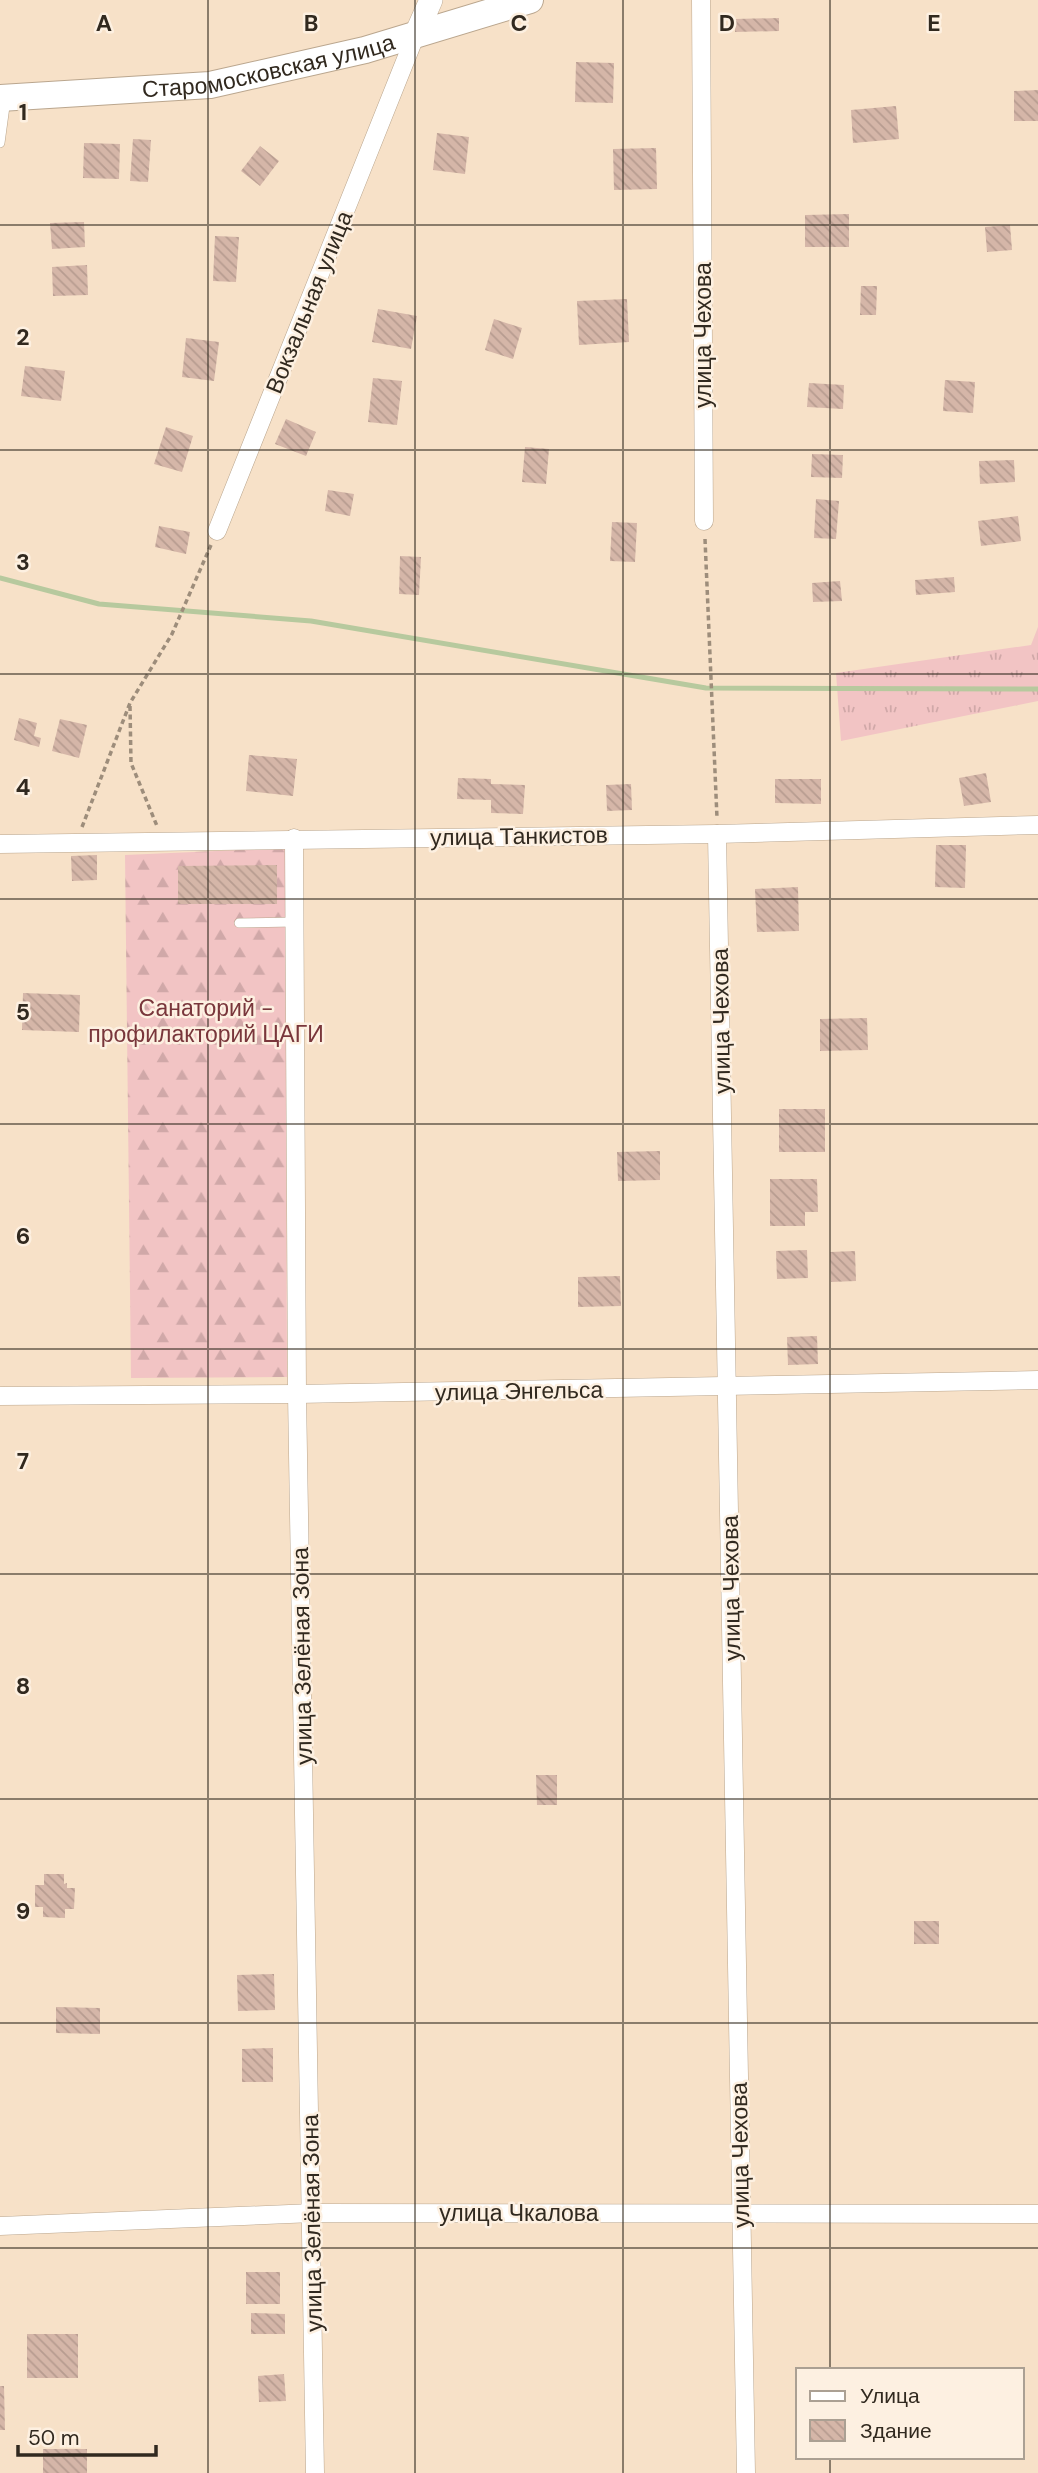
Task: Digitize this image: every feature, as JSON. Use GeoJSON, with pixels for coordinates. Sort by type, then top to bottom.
{"type":"FeatureCollection","features":[{"type":"Feature","properties":{"kind":"main road","name":"Старомосковская улица"},"geometry":{"type":"LineString","coordinates":[[3,98],[210,85],[365,50],[530,0]]}},
{"type":"Feature","properties":{"kind":"street","name":"Вокзальная улица"},"geometry":{"type":"LineString","coordinates":[[217,531],[431,0]]}},
{"type":"Feature","properties":{"kind":"street","name":"улица Чехова"},"geometry":{"type":"LineString","coordinates":[[701,0],[704,521]]}},
{"type":"Feature","properties":{"kind":"street","name":"улица Танкистов"},"geometry":{"type":"LineString","coordinates":[[0,844],[717,834],[1038,825]]}},
{"type":"Feature","properties":{"kind":"street","name":"улица Чехова"},"geometry":{"type":"LineString","coordinates":[[717,834],[729,1387],[746,2473]]}},
{"type":"Feature","properties":{"kind":"street","name":"улица Зелёная Зона"},"geometry":{"type":"LineString","coordinates":[[294,838],[297,1394],[316,2473]]}},
{"type":"Feature","properties":{"kind":"street","name":"улица Энгельса"},"geometry":{"type":"LineString","coordinates":[[0,1396],[297,1394],[1038,1380]]}},
{"type":"Feature","properties":{"kind":"street","name":"улица Чкалова"},"geometry":{"type":"LineString","coordinates":[[0,2226],[313,2213],[1038,2214]]}},
{"type":"Feature","properties":{"kind":"lane"},"geometry":{"type":"LineString","coordinates":[[0,143],[3,98]]}},
{"type":"Feature","properties":{"kind":"lane"},"geometry":{"type":"LineString","coordinates":[[239,923],[294,922]]}},
{"type":"Feature","properties":{"kind":"path"},"geometry":{"type":"LineString","coordinates":[[704,521],[717,834]]}},
{"type":"Feature","properties":{"kind":"path"},"geometry":{"type":"LineString","coordinates":[[77,842],[130,703],[172,634],[217,531]]}},
{"type":"Feature","properties":{"kind":"path"},"geometry":{"type":"LineString","coordinates":[[130,703],[131,763],[163,841]]}},
{"type":"Feature","properties":{"kind":"green space"},"geometry":{"type":"Polygon","coordinates":[[[1038,627],[1038,701],[841,741],[836,673],[1031,645],[1038,627]]]}},
{"type":"Feature","properties":{"kind":"green space","name":"Санаторий - профилакторий ЦАГИ"},"geometry":{"type":"Polygon","coordinates":[[[285,848],[287,1377],[131,1378],[125,855],[285,848]]]}},
{"type":"Feature","properties":{"kind":"building"},"geometry":{"type":"Polygon","coordinates":[[[779,18],[779,31],[735,32],[735,19],[779,18]]]}},
{"type":"Feature","properties":{"kind":"building"},"geometry":{"type":"Polygon","coordinates":[[[576,62],[614,63],[613,103],[575,102],[576,62]]]}},
{"type":"Feature","properties":{"kind":"building"},"geometry":{"type":"Polygon","coordinates":[[[1038,90],[1038,121],[1014,121],[1014,91],[1038,90]]]}},
{"type":"Feature","properties":{"kind":"building"},"geometry":{"type":"Polygon","coordinates":[[[896,106],[899,139],[853,143],[851,110],[896,106]]]}},
{"type":"Feature","properties":{"kind":"building"},"geometry":{"type":"Polygon","coordinates":[[[437,133],[469,137],[465,174],[433,170],[437,133]]]}},
{"type":"Feature","properties":{"kind":"building"},"geometry":{"type":"Polygon","coordinates":[[[133,139],[151,140],[148,182],[130,181],[133,139]]]}},
{"type":"Feature","properties":{"kind":"building"},"geometry":{"type":"Polygon","coordinates":[[[84,143],[120,144],[119,179],[83,178],[84,143]]]}},
{"type":"Feature","properties":{"kind":"building"},"geometry":{"type":"Polygon","coordinates":[[[260,146],[279,161],[260,186],[241,171],[260,146]]]}},
{"type":"Feature","properties":{"kind":"building"},"geometry":{"type":"Polygon","coordinates":[[[656,148],[657,189],[614,190],[613,149],[656,148]]]}},
{"type":"Feature","properties":{"kind":"building"},"geometry":{"type":"Polygon","coordinates":[[[849,214],[849,247],[805,247],[805,215],[849,214]]]}},
{"type":"Feature","properties":{"kind":"building"},"geometry":{"type":"Polygon","coordinates":[[[84,222],[85,247],[52,249],[50,223],[84,222]]]}},
{"type":"Feature","properties":{"kind":"building"},"geometry":{"type":"Polygon","coordinates":[[[1010,225],[1012,250],[987,252],[985,227],[1010,225]]]}},
{"type":"Feature","properties":{"kind":"building"},"geometry":{"type":"Polygon","coordinates":[[[215,236],[239,237],[236,282],[213,281],[215,236]]]}},
{"type":"Feature","properties":{"kind":"building"},"geometry":{"type":"Polygon","coordinates":[[[87,265],[88,295],[53,296],[52,267],[87,265]]]}},
{"type":"Feature","properties":{"kind":"building"},"geometry":{"type":"Polygon","coordinates":[[[861,286],[877,286],[876,315],[860,315],[861,286]]]}},
{"type":"Feature","properties":{"kind":"building"},"geometry":{"type":"Polygon","coordinates":[[[627,299],[629,342],[579,345],[577,301],[627,299]]]}},
{"type":"Feature","properties":{"kind":"building"},"geometry":{"type":"Polygon","coordinates":[[[378,309],[417,316],[411,349],[372,342],[378,309]]]}},
{"type":"Feature","properties":{"kind":"building"},"geometry":{"type":"Polygon","coordinates":[[[494,319],[522,328],[513,359],[485,350],[494,319]]]}},
{"type":"Feature","properties":{"kind":"building"},"geometry":{"type":"Polygon","coordinates":[[[186,338],[219,342],[214,381],[182,377],[186,338]]]}},
{"type":"Feature","properties":{"kind":"building"},"geometry":{"type":"Polygon","coordinates":[[[25,366],[65,371],[61,401],[21,396],[25,366]]]}},
{"type":"Feature","properties":{"kind":"building"},"geometry":{"type":"Polygon","coordinates":[[[373,378],[402,381],[397,425],[368,422],[373,378]]]}},
{"type":"Feature","properties":{"kind":"building"},"geometry":{"type":"Polygon","coordinates":[[[945,380],[975,382],[973,413],[943,411],[945,380]]]}},
{"type":"Feature","properties":{"kind":"building"},"geometry":{"type":"Polygon","coordinates":[[[809,383],[844,385],[843,409],[807,407],[809,383]]]}},
{"type":"Feature","properties":{"kind":"building"},"geometry":{"type":"Polygon","coordinates":[[[286,419],[316,432],[306,456],[275,444],[286,419]]]}},
{"type":"Feature","properties":{"kind":"building"},"geometry":{"type":"Polygon","coordinates":[[[166,427],[193,436],[182,472],[154,464],[166,427]]]}},
{"type":"Feature","properties":{"kind":"building"},"geometry":{"type":"Polygon","coordinates":[[[525,447],[549,449],[546,484],[522,482],[525,447]]]}},
{"type":"Feature","properties":{"kind":"building"},"geometry":{"type":"Polygon","coordinates":[[[812,454],[843,455],[842,478],[811,477],[812,454]]]}},
{"type":"Feature","properties":{"kind":"building"},"geometry":{"type":"Polygon","coordinates":[[[1014,460],[1015,482],[980,484],[979,461],[1014,460]]]}},
{"type":"Feature","properties":{"kind":"building"},"geometry":{"type":"Polygon","coordinates":[[[328,490],[354,494],[350,516],[325,511],[328,490]]]}},
{"type":"Feature","properties":{"kind":"building"},"geometry":{"type":"Polygon","coordinates":[[[816,499],[839,501],[836,539],[814,538],[816,499]]]}},
{"type":"Feature","properties":{"kind":"building"},"geometry":{"type":"Polygon","coordinates":[[[1018,516],[1021,541],[981,546],[978,521],[1018,516]]]}},
{"type":"Feature","properties":{"kind":"building"},"geometry":{"type":"Polygon","coordinates":[[[612,522],[637,523],[635,562],[610,561],[612,522]]]}},
{"type":"Feature","properties":{"kind":"building"},"geometry":{"type":"Polygon","coordinates":[[[159,526],[190,532],[186,554],[155,547],[159,526]]]}},
{"type":"Feature","properties":{"kind":"building"},"geometry":{"type":"Polygon","coordinates":[[[400,556],[421,557],[419,595],[399,594],[400,556]]]}},
{"type":"Feature","properties":{"kind":"building"},"geometry":{"type":"Polygon","coordinates":[[[954,577],[955,592],[916,595],[915,580],[954,577]]]}},
{"type":"Feature","properties":{"kind":"building"},"geometry":{"type":"Polygon","coordinates":[[[840,581],[842,601],[813,602],[812,583],[840,581]]]}},
{"type":"Feature","properties":{"kind":"building"},"geometry":{"type":"Polygon","coordinates":[[[19,718],[37,723],[34,736],[41,738],[39,747],[14,740],[19,718]]]}},
{"type":"Feature","properties":{"kind":"building"},"geometry":{"type":"Polygon","coordinates":[[[60,719],[87,725],[79,758],[52,751],[60,719]]]}},
{"type":"Feature","properties":{"kind":"building"},"geometry":{"type":"Polygon","coordinates":[[[249,755],[297,759],[293,796],[246,791],[249,755]]]}},
{"type":"Feature","properties":{"kind":"building"},"geometry":{"type":"Polygon","coordinates":[[[986,773],[991,802],[964,806],[959,778],[986,773]]]}},
{"type":"Feature","properties":{"kind":"building"},"geometry":{"type":"Polygon","coordinates":[[[458,778],[491,779],[491,784],[525,785],[523,814],[491,813],[491,800],[457,799],[458,778]]]}},
{"type":"Feature","properties":{"kind":"building"},"geometry":{"type":"Polygon","coordinates":[[[775,779],[821,779],[821,804],[775,803],[775,779]]]}},
{"type":"Feature","properties":{"kind":"building"},"geometry":{"type":"Polygon","coordinates":[[[631,784],[632,810],[607,811],[606,785],[631,784]]]}},
{"type":"Feature","properties":{"kind":"building"},"geometry":{"type":"Polygon","coordinates":[[[936,845],[966,845],[965,888],[935,887],[936,845]]]}},
{"type":"Feature","properties":{"kind":"building"},"geometry":{"type":"Polygon","coordinates":[[[97,855],[97,880],[72,881],[71,856],[97,855]]]}},
{"type":"Feature","properties":{"kind":"building"},"geometry":{"type":"Polygon","coordinates":[[[277,865],[277,904],[178,904],[178,866],[277,865]]]}},
{"type":"Feature","properties":{"kind":"building"},"geometry":{"type":"Polygon","coordinates":[[[798,887],[799,931],[757,932],[755,889],[798,887]]]}},
{"type":"Feature","properties":{"kind":"building"},"geometry":{"type":"Polygon","coordinates":[[[23,993],[80,995],[79,1032],[22,1030],[23,993]]]}},
{"type":"Feature","properties":{"kind":"building"},"geometry":{"type":"Polygon","coordinates":[[[867,1018],[868,1050],[820,1051],[820,1019],[867,1018]]]}},
{"type":"Feature","properties":{"kind":"building"},"geometry":{"type":"Polygon","coordinates":[[[779,1109],[825,1109],[825,1152],[779,1152],[779,1109]]]}},
{"type":"Feature","properties":{"kind":"building"},"geometry":{"type":"Polygon","coordinates":[[[660,1151],[660,1180],[618,1181],[617,1152],[660,1151]]]}},
{"type":"Feature","properties":{"kind":"building"},"geometry":{"type":"Polygon","coordinates":[[[770,1179],[817,1179],[818,1212],[805,1212],[805,1226],[770,1226],[770,1179]]]}},
{"type":"Feature","properties":{"kind":"building"},"geometry":{"type":"Polygon","coordinates":[[[807,1250],[808,1278],[777,1279],[776,1251],[807,1250]]]}},
{"type":"Feature","properties":{"kind":"building"},"geometry":{"type":"Polygon","coordinates":[[[855,1251],[856,1281],[831,1282],[830,1252],[855,1251]]]}},
{"type":"Feature","properties":{"kind":"building"},"geometry":{"type":"Polygon","coordinates":[[[620,1276],[621,1306],[578,1307],[578,1277],[620,1276]]]}},
{"type":"Feature","properties":{"kind":"building"},"geometry":{"type":"Polygon","coordinates":[[[817,1336],[818,1364],[788,1365],[787,1337],[817,1336]]]}},
{"type":"Feature","properties":{"kind":"building"},"geometry":{"type":"Polygon","coordinates":[[[536,1775],[557,1775],[557,1805],[537,1805],[536,1775]]]}},
{"type":"Feature","properties":{"kind":"building"},"geometry":{"type":"Polygon","coordinates":[[[44,1874],[64,1874],[67,1888],[75,1888],[74,1909],[65,1909],[65,1918],[43,1917],[43,1907],[35,1907],[35,1885],[44,1885],[44,1874]]]}},
{"type":"Feature","properties":{"kind":"building"},"geometry":{"type":"Polygon","coordinates":[[[914,1921],[939,1921],[939,1944],[914,1944],[914,1921]]]}},
{"type":"Feature","properties":{"kind":"building"},"geometry":{"type":"Polygon","coordinates":[[[274,1974],[275,2010],[238,2011],[237,1975],[274,1974]]]}},
{"type":"Feature","properties":{"kind":"building"},"geometry":{"type":"Polygon","coordinates":[[[56,2007],[100,2008],[100,2034],[56,2033],[56,2007]]]}},
{"type":"Feature","properties":{"kind":"building"},"geometry":{"type":"Polygon","coordinates":[[[273,2048],[273,2082],[242,2082],[242,2049],[273,2048]]]}},
{"type":"Feature","properties":{"kind":"building"},"geometry":{"type":"Polygon","coordinates":[[[246,2272],[280,2272],[280,2304],[246,2304],[246,2272]]]}},
{"type":"Feature","properties":{"kind":"building"},"geometry":{"type":"Polygon","coordinates":[[[251,2313],[285,2314],[285,2334],[251,2334],[251,2313]]]}},
{"type":"Feature","properties":{"kind":"building"},"geometry":{"type":"Polygon","coordinates":[[[27,2334],[78,2334],[78,2378],[27,2378],[27,2334]]]}},
{"type":"Feature","properties":{"kind":"building"},"geometry":{"type":"Polygon","coordinates":[[[284,2374],[286,2401],[259,2402],[258,2376],[284,2374]]]}},
{"type":"Feature","properties":{"kind":"building"},"geometry":{"type":"Polygon","coordinates":[[[0,2386],[4,2386],[5,2430],[0,2430],[0,2386]]]}},
{"type":"Feature","properties":{"kind":"building"},"geometry":{"type":"Polygon","coordinates":[[[43,2449],[87,2449],[87,2473],[43,2473],[43,2449]]]}},
{"type":"Feature","properties":{"kind":"waterway"},"geometry":{"type":"LineString","coordinates":[[0,578],[99,604],[311,621],[706,688],[1038,689]]}}]}
